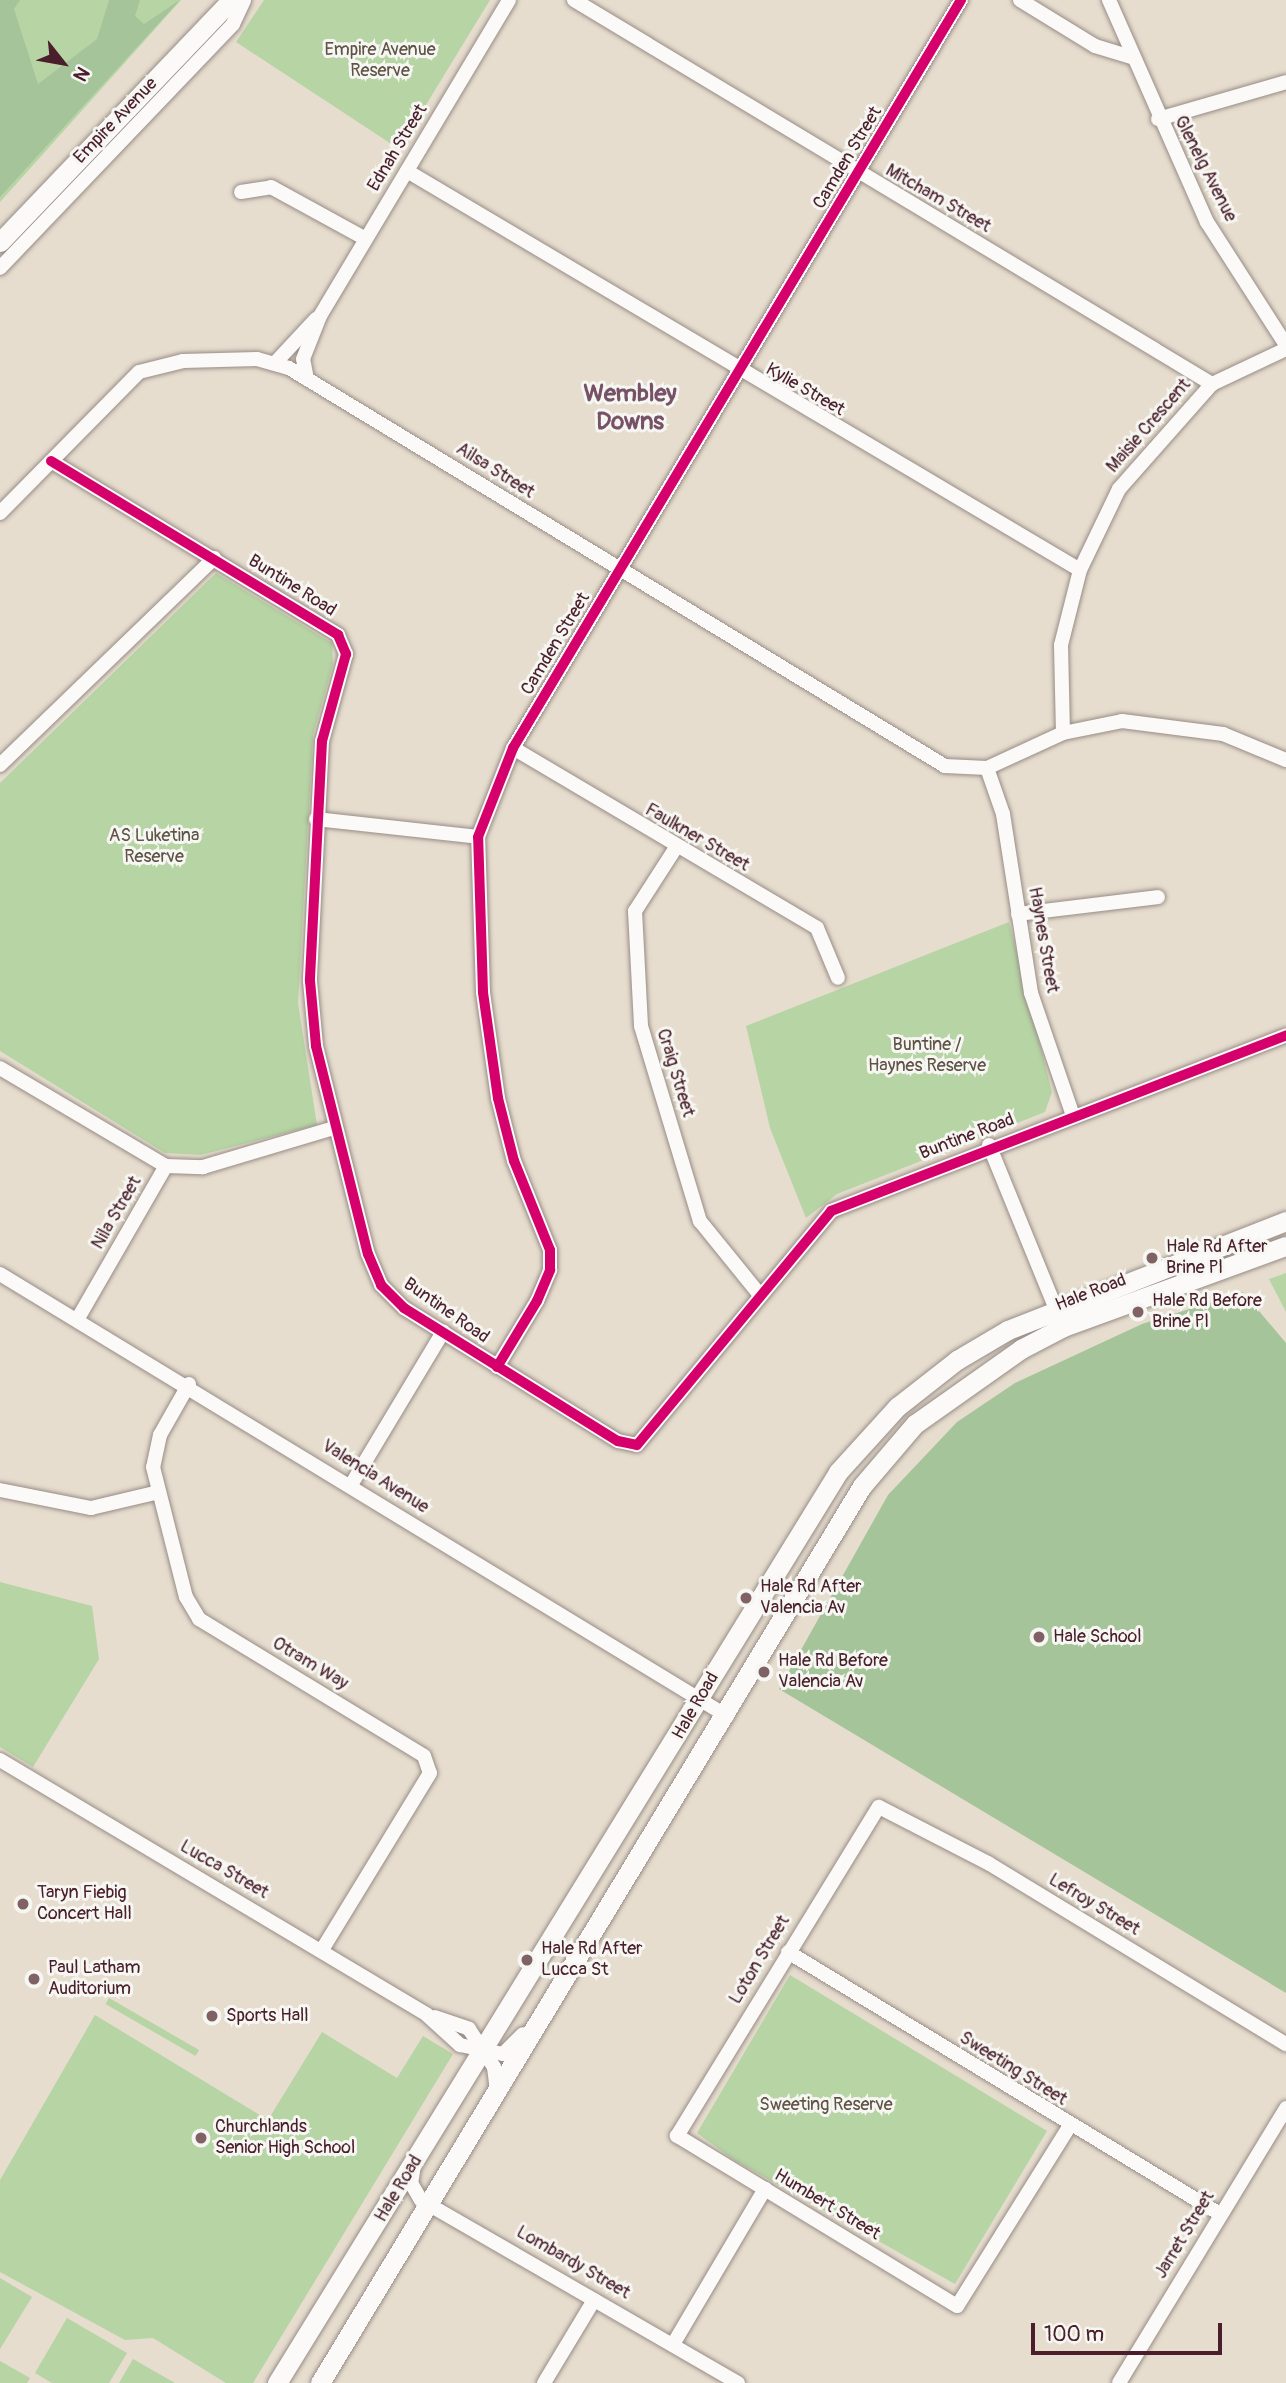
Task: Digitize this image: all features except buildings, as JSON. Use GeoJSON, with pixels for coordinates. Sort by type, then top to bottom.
{"type":"FeatureCollection","features":[{"type":"Feature","properties":{"kind":"main road","name":"Empire Avenue"},"geometry":{"type":"LineString","coordinates":[[0,224],[214,0]]}},
{"type":"Feature","properties":{"kind":"main road","name":"Empire Avenue"},"geometry":{"type":"LineString","coordinates":[[0,242],[231,0]]}},
{"type":"Feature","properties":{"kind":"main road","name":"Hale Road"},"geometry":{"type":"LineString","coordinates":[[277,2383],[700,1700],[791,1540],[855,1454],[897,1407],[957,1360],[1054,1307],[1286,1221]]}},
{"type":"Feature","properties":{"kind":"main road","name":"Hale Road"},"geometry":{"type":"LineString","coordinates":[[320,2383],[727,1716],[862,1486],[906,1434],[968,1381],[1063,1327],[1286,1246]]}},
{"type":"Feature","properties":{"kind":"street"},"geometry":{"type":"LineString","coordinates":[[0,268],[233,24],[244,0]]}},
{"type":"Feature","properties":{"kind":"street","name":"Ednah Street"},"geometry":{"type":"LineString","coordinates":[[307,379],[303,359],[320,316],[509,0]]}},
{"type":"Feature","properties":{"kind":"street","name":"Mitcham Street"},"geometry":{"type":"LineString","coordinates":[[574,0],[858,175],[1212,384]]}},
{"type":"Feature","properties":{"kind":"street","name":"Camden Street"},"geometry":{"type":"LineString","coordinates":[[497,1367],[537,1301],[551,1250],[514,1161],[498,1098],[483,992],[478,837],[513,748],[961,0]]}},
{"type":"Feature","properties":{"kind":"street"},"geometry":{"type":"LineString","coordinates":[[1020,0],[1096,46],[1131,57]]}},
{"type":"Feature","properties":{"kind":"street","name":"Glenelg Avenue"},"geometry":{"type":"LineString","coordinates":[[1109,0],[1158,119],[1208,222],[1286,347]]}},
{"type":"Feature","properties":{"kind":"street"},"geometry":{"type":"LineString","coordinates":[[1158,119],[1286,82]]}},
{"type":"Feature","properties":{"kind":"street","name":"Kylie Street"},"geometry":{"type":"LineString","coordinates":[[407,171],[739,372],[1080,570]]}},
{"type":"Feature","properties":{"kind":"street"},"geometry":{"type":"LineString","coordinates":[[241,192],[271,187],[366,239]]}},
{"type":"Feature","properties":{"kind":"street","name":"Ednah Street"},"geometry":{"type":"LineString","coordinates":[[275,363],[320,316]]}},
{"type":"Feature","properties":{"kind":"street","name":"Maisie Crescent"},"geometry":{"type":"LineString","coordinates":[[1063,733],[1057,671],[1080,570],[1119,489],[1212,384],[1286,347]]}},
{"type":"Feature","properties":{"kind":"street","name":"Ailsa Street"},"geometry":{"type":"LineString","coordinates":[[0,513],[139,372],[183,361],[275,363],[307,379],[623,568],[945,766],[986,768]]}},
{"type":"Feature","properties":{"kind":"street","name":"Buntine Road"},"geometry":{"type":"LineString","coordinates":[[51,461],[338,635],[346,654],[322,740],[310,981],[334,1128],[381,1285],[443,1332],[618,1441],[637,1445],[831,1211],[989,1145],[1286,1035]]}},
{"type":"Feature","properties":{"kind":"street"},"geometry":{"type":"LineString","coordinates":[[0,765],[214,558]]}},
{"type":"Feature","properties":{"kind":"street"},"geometry":{"type":"LineString","coordinates":[[986,768],[1063,733],[1122,722],[1188,726],[1286,760]]}},
{"type":"Feature","properties":{"kind":"street","name":"Faulkner Street"},"geometry":{"type":"LineString","coordinates":[[513,748],[676,849],[817,928],[838,978]]}},
{"type":"Feature","properties":{"kind":"street","name":"Haynes Street"},"geometry":{"type":"LineString","coordinates":[[986,768],[1003,814],[1031,993],[1073,1116]]}},
{"type":"Feature","properties":{"kind":"street"},"geometry":{"type":"LineString","coordinates":[[316,819],[478,837]]}},
{"type":"Feature","properties":{"kind":"street","name":"Craig Street"},"geometry":{"type":"LineString","coordinates":[[676,849],[635,911],[641,1026],[701,1221],[760,1295]]}},
{"type":"Feature","properties":{"kind":"street"},"geometry":{"type":"LineString","coordinates":[[1018,914],[1158,897]]}},
{"type":"Feature","properties":{"kind":"street"},"geometry":{"type":"LineString","coordinates":[[0,1068],[166,1167]]}},
{"type":"Feature","properties":{"kind":"street","name":"Nila Street"},"geometry":{"type":"LineString","coordinates":[[77,1320],[166,1167],[203,1167],[334,1128]]}},
{"type":"Feature","properties":{"kind":"street"},"geometry":{"type":"LineString","coordinates":[[989,1145],[1063,1327]]}},
{"type":"Feature","properties":{"kind":"street","name":"Valencia Avenue"},"geometry":{"type":"LineString","coordinates":[[0,1274],[188,1384],[727,1716]]}},
{"type":"Feature","properties":{"kind":"street"},"geometry":{"type":"LineString","coordinates":[[351,1485],[443,1332]]}},
{"type":"Feature","properties":{"kind":"street","name":"Otram Way"},"geometry":{"type":"LineString","coordinates":[[188,1384],[160,1434],[155,1493],[186,1597],[199,1619],[424,1756],[430,1773],[420,1798],[322,1950]]}},
{"type":"Feature","properties":{"kind":"street"},"geometry":{"type":"LineString","coordinates":[[0,1490],[91,1508],[155,1493]]}},
{"type":"Feature","properties":{"kind":"street","name":"Lucca Street"},"geometry":{"type":"LineString","coordinates":[[0,1760],[427,2015],[469,2029],[485,2050],[497,2093]]}},
{"type":"Feature","properties":{"kind":"street","name":"Loton Street"},"geometry":{"type":"LineString","coordinates":[[677,2136],[879,1807]]}},
{"type":"Feature","properties":{"kind":"street","name":"Lefroy Street"},"geometry":{"type":"LineString","coordinates":[[879,1807],[988,1863],[1286,2044]]}},
{"type":"Feature","properties":{"kind":"street","name":"Sweeting Street"},"geometry":{"type":"LineString","coordinates":[[788,1952],[1069,2127],[1220,2214]]}},
{"type":"Feature","properties":{"kind":"street"},"geometry":{"type":"LineString","coordinates":[[485,2050],[509,2050],[551,2004]]}},
{"type":"Feature","properties":{"kind":"street","name":"Jarret Street"},"geometry":{"type":"LineString","coordinates":[[1119,2383],[1286,2108]]}},
{"type":"Feature","properties":{"kind":"street","name":"Humbert Street"},"geometry":{"type":"LineString","coordinates":[[677,2136],[957,2306],[1069,2127]]}},
{"type":"Feature","properties":{"kind":"street","name":"Lombardy Street"},"geometry":{"type":"LineString","coordinates":[[414,2163],[411,2183],[429,2204],[594,2300],[675,2341],[738,2383]]}},
{"type":"Feature","properties":{"kind":"street"},"geometry":{"type":"LineString","coordinates":[[675,2341],[765,2189]]}},
{"type":"Feature","properties":{"kind":"street"},"geometry":{"type":"LineString","coordinates":[[544,2383],[594,2300]]}},
{"type":"Feature","properties":{"kind":"green space"},"geometry":{"type":"Polygon","coordinates":[[[0,0],[181,0],[0,202],[0,0]]]}},
{"type":"Feature","properties":{"kind":"green space"},"geometry":{"type":"Polygon","coordinates":[[[0,0],[20,0],[14,9],[38,84],[97,39],[109,0],[140,0],[135,16],[144,24],[180,0],[0,197],[0,0]]]}},
{"type":"Feature","properties":{"kind":"green space","name":"Empire Avenue Reserve"},"geometry":{"type":"Polygon","coordinates":[[[264,0],[490,0],[399,149],[236,42],[264,0]]]}},
{"type":"Feature","properties":{"kind":"green space","name":"AS Luketina Reserve"},"geometry":{"type":"Polygon","coordinates":[[[216,573],[332,643],[333,664],[313,735],[298,1003],[317,1125],[201,1155],[165,1153],[0,1051],[0,783],[216,573]]]}},
{"type":"Feature","properties":{"kind":"green space","name":"Buntine / Haynes Reserve"},"geometry":{"type":"Polygon","coordinates":[[[1009,922],[1052,1092],[1045,1112],[837,1194],[806,1218],[770,1128],[746,1026],[1009,922]]]}},
{"type":"Feature","properties":{"kind":"green space"},"geometry":{"type":"Polygon","coordinates":[[[1286,1273],[1286,1312],[1269,1279],[1286,1273]]]}},
{"type":"Feature","properties":{"kind":"green space","name":"Hale School"},"geometry":{"type":"Polygon","coordinates":[[[1243,1292],[1286,1343],[1286,1993],[779,1689],[888,1495],[957,1422],[1015,1383],[1142,1324],[1243,1292]]]}},
{"type":"Feature","properties":{"kind":"green space"},"geometry":{"type":"Polygon","coordinates":[[[0,1582],[92,1606],[99,1659],[33,1767],[0,1747],[0,1582]]]}},
{"type":"Feature","properties":{"kind":"green space","name":"Sweeting Reserve"},"geometry":{"type":"Polygon","coordinates":[[[790,1975],[1047,2131],[955,2284],[734,2160],[697,2133],[790,1975]]]}},
{"type":"Feature","properties":{"kind":"green space"},"geometry":{"type":"Polygon","coordinates":[[[109,1998],[199,2050],[196,2056],[106,2004],[109,1998]]]}},
{"type":"Feature","properties":{"kind":"green space"},"geometry":{"type":"Polygon","coordinates":[[[95,2015],[268,2120],[322,2032],[397,2078],[423,2036],[453,2054],[253,2383],[226,2383],[153,2338],[125,2340],[0,2272],[0,2180],[95,2015]]]}},
{"type":"Feature","properties":{"kind":"green space"},"geometry":{"type":"Polygon","coordinates":[[[0,2278],[32,2297],[0,2349],[0,2278]]]}},
{"type":"Feature","properties":{"kind":"green space"},"geometry":{"type":"Polygon","coordinates":[[[67,2318],[127,2353],[109,2383],[52,2383],[35,2373],[67,2318]]]}},
{"type":"Feature","properties":{"kind":"green space"},"geometry":{"type":"Polygon","coordinates":[[[133,2359],[175,2383],[119,2383],[133,2359]]]}},
{"type":"Feature","properties":{"kind":"green space"},"geometry":{"type":"Polygon","coordinates":[[[0,2361],[30,2378],[27,2383],[0,2383],[0,2361]]]}},
{"type":"Feature","properties":{"kind":"cycle path"},"geometry":{"type":"LineString","coordinates":[[497,1367],[537,1301],[550,1270],[550,1250],[514,1161],[498,1098],[483,992],[478,837],[513,748],[961,0]]}},
{"type":"Feature","properties":{"kind":"cycle path"},"geometry":{"type":"LineString","coordinates":[[51,461],[338,635],[346,654],[322,741],[310,981],[316,1046],[368,1254],[381,1285],[404,1308],[618,1441],[637,1445],[831,1211],[1286,1035]]}},
{"type":"Feature","properties":{"kind":"place","name":"Hale Rd After Brine Pl"},"geometry":{"type":"Point","coordinates":[1152,1258]}},
{"type":"Feature","properties":{"kind":"place","name":"Hale Rd Before Brine Pl"},"geometry":{"type":"Point","coordinates":[1138,1312]}},
{"type":"Feature","properties":{"kind":"place","name":"Hale Rd After Valencia Av"},"geometry":{"type":"Point","coordinates":[746,1598]}},
{"type":"Feature","properties":{"kind":"place","name":"Hale School"},"geometry":{"type":"Point","coordinates":[1039,1637]}},
{"type":"Feature","properties":{"kind":"place","name":"Hale Rd Before Valencia Av"},"geometry":{"type":"Point","coordinates":[764,1672]}},
{"type":"Feature","properties":{"kind":"place","name":"Taryn Fiebig Concert Hall"},"geometry":{"type":"Point","coordinates":[23,1904]}},
{"type":"Feature","properties":{"kind":"place","name":"Hale Rd After Lucca St"},"geometry":{"type":"Point","coordinates":[527,1960]}},
{"type":"Feature","properties":{"kind":"place","name":"Paul Latham Auditorium"},"geometry":{"type":"Point","coordinates":[34,1979]}},
{"type":"Feature","properties":{"kind":"place","name":"Sports Hall"},"geometry":{"type":"Point","coordinates":[212,2016]}},
{"type":"Feature","properties":{"kind":"place","name":"Churchlands Senior High School"},"geometry":{"type":"Point","coordinates":[201,2138]}},
{"type":"Feature","properties":{"kind":"district","name":"Wembley Downs"},"geometry":{"type":"Point","coordinates":[630,408]}}]}
